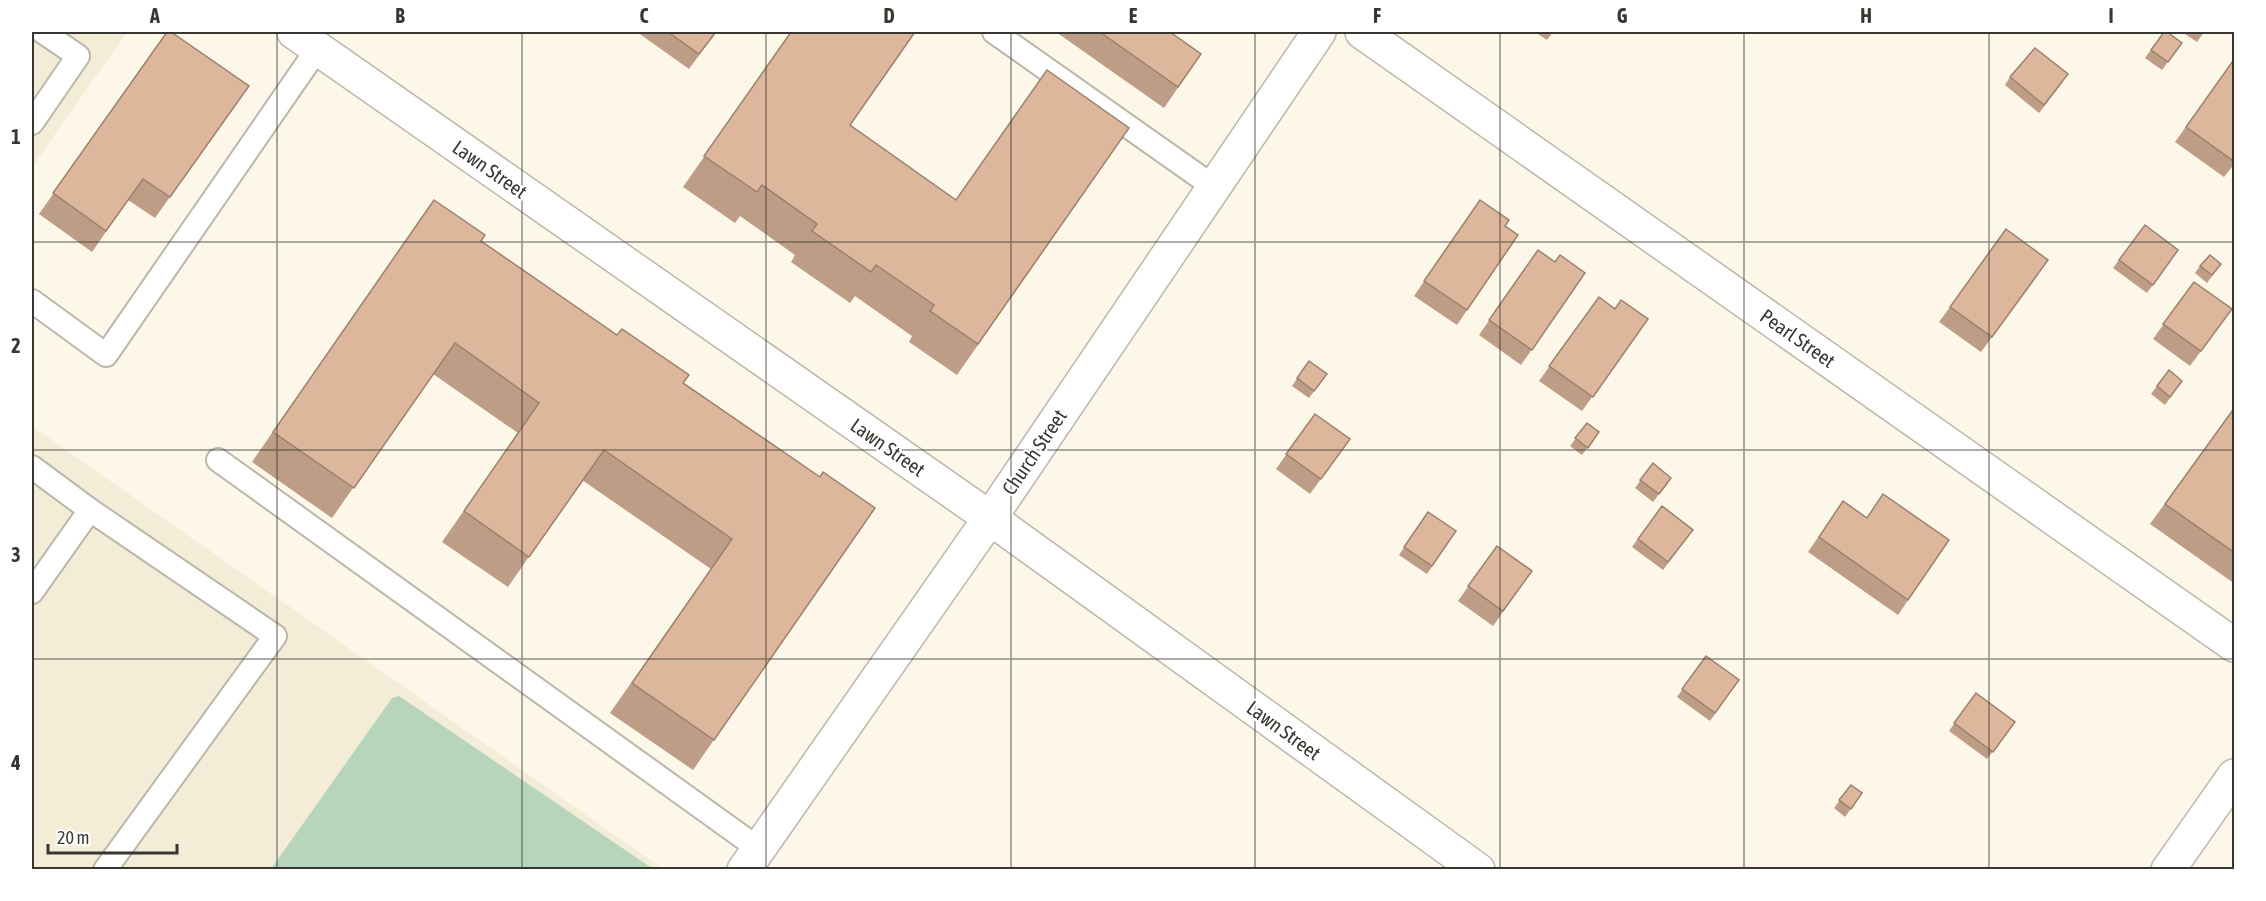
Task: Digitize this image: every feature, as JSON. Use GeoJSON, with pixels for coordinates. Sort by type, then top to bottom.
{"type":"FeatureCollection","features":[{"type":"Feature","properties":{"kind":"street","name":"Church Street"},"geometry":{"type":"LineString","coordinates":[[751,859],[990,518],[1319,32]]}},
{"type":"Feature","properties":{"kind":"street","name":"Pearl Street"},"geometry":{"type":"LineString","coordinates":[[1362,32],[2235,645]]}},
{"type":"Feature","properties":{"kind":"street","name":"Lawn Street"},"geometry":{"type":"LineString","coordinates":[[306,40],[990,518],[1478,870]]}},
{"type":"Feature","properties":{"kind":"street"},"geometry":{"type":"LineString","coordinates":[[2168,870],[2235,776]]}},
{"type":"Feature","properties":{"kind":"lane"},"geometry":{"type":"LineString","coordinates":[[32,123],[78,56],[43,32]]}},
{"type":"Feature","properties":{"kind":"lane"},"geometry":{"type":"LineString","coordinates":[[994,32],[1214,187]]}},
{"type":"Feature","properties":{"kind":"lane"},"geometry":{"type":"LineString","coordinates":[[32,301],[106,355],[306,40]]}},
{"type":"Feature","properties":{"kind":"lane"},"geometry":{"type":"LineString","coordinates":[[218,460],[751,859]]}},
{"type":"Feature","properties":{"kind":"lane"},"geometry":{"type":"LineString","coordinates":[[32,467],[90,510],[275,636],[105,870]]}},
{"type":"Feature","properties":{"kind":"lane"},"geometry":{"type":"LineString","coordinates":[[32,592],[90,510]]}},
{"type":"Feature","properties":{"kind":"shaded area"},"geometry":{"type":"Polygon","coordinates":[[[32,32],[127,32],[32,167],[32,32]]]}},
{"type":"Feature","properties":{"kind":"shaded area"},"geometry":{"type":"Polygon","coordinates":[[[32,426],[663,869],[32,869],[32,426]]]}},
{"type":"Feature","properties":{"kind":"green space"},"geometry":{"type":"Polygon","coordinates":[[[399,696],[653,869],[271,869],[392,698],[399,696]]]}},
{"type":"Feature","properties":{"kind":"building"},"geometry":{"type":"Polygon","coordinates":[[[167,32],[171,32],[249,86],[170,197],[143,179],[106,231],[53,193],[167,32]]]}},
{"type":"Feature","properties":{"kind":"building"},"geometry":{"type":"Polygon","coordinates":[[[668,32],[716,32],[699,54],[668,32]]]}},
{"type":"Feature","properties":{"kind":"building"},"geometry":{"type":"Polygon","coordinates":[[[791,32],[915,32],[850,125],[956,200],[1047,70],[1129,128],[978,344],[930,311],[934,305],[876,265],[871,272],[812,231],[817,224],[762,185],[757,192],[704,156],[791,32]]]}},
{"type":"Feature","properties":{"kind":"building"},"geometry":{"type":"Polygon","coordinates":[[[1100,32],[1170,32],[1201,54],[1178,87],[1100,32]]]}},
{"type":"Feature","properties":{"kind":"building"},"geometry":{"type":"Polygon","coordinates":[[[2164,32],[2182,43],[2168,62],[2151,50],[2164,32]]]}},
{"type":"Feature","properties":{"kind":"building"},"geometry":{"type":"Polygon","coordinates":[[[2035,48],[2068,74],[2044,105],[2010,77],[2035,48]]]}},
{"type":"Feature","properties":{"kind":"building"},"geometry":{"type":"Polygon","coordinates":[[[2235,58],[2235,162],[2186,127],[2235,58]]]}},
{"type":"Feature","properties":{"kind":"building"},"geometry":{"type":"Polygon","coordinates":[[[434,200],[485,235],[481,241],[617,335],[622,329],[689,375],[683,383],[820,477],[823,472],[875,508],[714,740],[632,683],[732,539],[604,450],[529,557],[464,511],[539,403],[455,343],[354,488],[273,432],[434,200]]]}},
{"type":"Feature","properties":{"kind":"building"},"geometry":{"type":"Polygon","coordinates":[[[1480,200],[1509,220],[1505,226],[1518,235],[1467,310],[1424,281],[1480,200]]]}},
{"type":"Feature","properties":{"kind":"building"},"geometry":{"type":"Polygon","coordinates":[[[2145,225],[2178,250],[2153,285],[2119,260],[2145,225]]]}},
{"type":"Feature","properties":{"kind":"building"},"geometry":{"type":"Polygon","coordinates":[[[2006,229],[2048,260],[1992,337],[1950,307],[2006,229]]]}},
{"type":"Feature","properties":{"kind":"building"},"geometry":{"type":"Polygon","coordinates":[[[1538,250],[1555,262],[1560,255],[1585,273],[1532,350],[1489,320],[1538,250]]]}},
{"type":"Feature","properties":{"kind":"building"},"geometry":{"type":"Polygon","coordinates":[[[2210,255],[2221,264],[2212,275],[2200,266],[2210,255]]]}},
{"type":"Feature","properties":{"kind":"building"},"geometry":{"type":"Polygon","coordinates":[[[2194,282],[2232,309],[2201,351],[2163,324],[2194,282]]]}},
{"type":"Feature","properties":{"kind":"building"},"geometry":{"type":"Polygon","coordinates":[[[1599,297],[1615,309],[1621,300],[1648,319],[1593,397],[1549,366],[1599,297]]]}},
{"type":"Feature","properties":{"kind":"building"},"geometry":{"type":"Polygon","coordinates":[[[1309,361],[1327,374],[1314,391],[1297,378],[1309,361]]]}},
{"type":"Feature","properties":{"kind":"building"},"geometry":{"type":"Polygon","coordinates":[[[2169,370],[2182,381],[2170,397],[2157,386],[2169,370]]]}},
{"type":"Feature","properties":{"kind":"building"},"geometry":{"type":"Polygon","coordinates":[[[2235,407],[2235,553],[2165,504],[2235,407]]]}},
{"type":"Feature","properties":{"kind":"building"},"geometry":{"type":"Polygon","coordinates":[[[1315,414],[1350,439],[1321,479],[1286,454],[1315,414]]]}},
{"type":"Feature","properties":{"kind":"building"},"geometry":{"type":"Polygon","coordinates":[[[1587,423],[1599,432],[1588,448],[1575,438],[1587,423]]]}},
{"type":"Feature","properties":{"kind":"building"},"geometry":{"type":"Polygon","coordinates":[[[1653,463],[1671,478],[1659,494],[1640,480],[1653,463]]]}},
{"type":"Feature","properties":{"kind":"building"},"geometry":{"type":"Polygon","coordinates":[[[1883,494],[1949,540],[1908,600],[1819,537],[1843,501],[1867,518],[1883,494]]]}},
{"type":"Feature","properties":{"kind":"building"},"geometry":{"type":"Polygon","coordinates":[[[1662,506],[1693,530],[1668,562],[1638,539],[1662,506]]]}},
{"type":"Feature","properties":{"kind":"building"},"geometry":{"type":"Polygon","coordinates":[[[1428,512],[1456,531],[1432,566],[1404,547],[1428,512]]]}},
{"type":"Feature","properties":{"kind":"building"},"geometry":{"type":"Polygon","coordinates":[[[1497,546],[1532,571],[1503,611],[1468,586],[1497,546]]]}},
{"type":"Feature","properties":{"kind":"building"},"geometry":{"type":"Polygon","coordinates":[[[1706,656],[1739,680],[1715,713],[1682,689],[1706,656]]]}},
{"type":"Feature","properties":{"kind":"building"},"geometry":{"type":"Polygon","coordinates":[[[1976,693],[2015,722],[1993,752],[1954,723],[1976,693]]]}},
{"type":"Feature","properties":{"kind":"building"},"geometry":{"type":"Polygon","coordinates":[[[1851,785],[1862,793],[1851,809],[1839,800],[1851,785]]]}}]}
